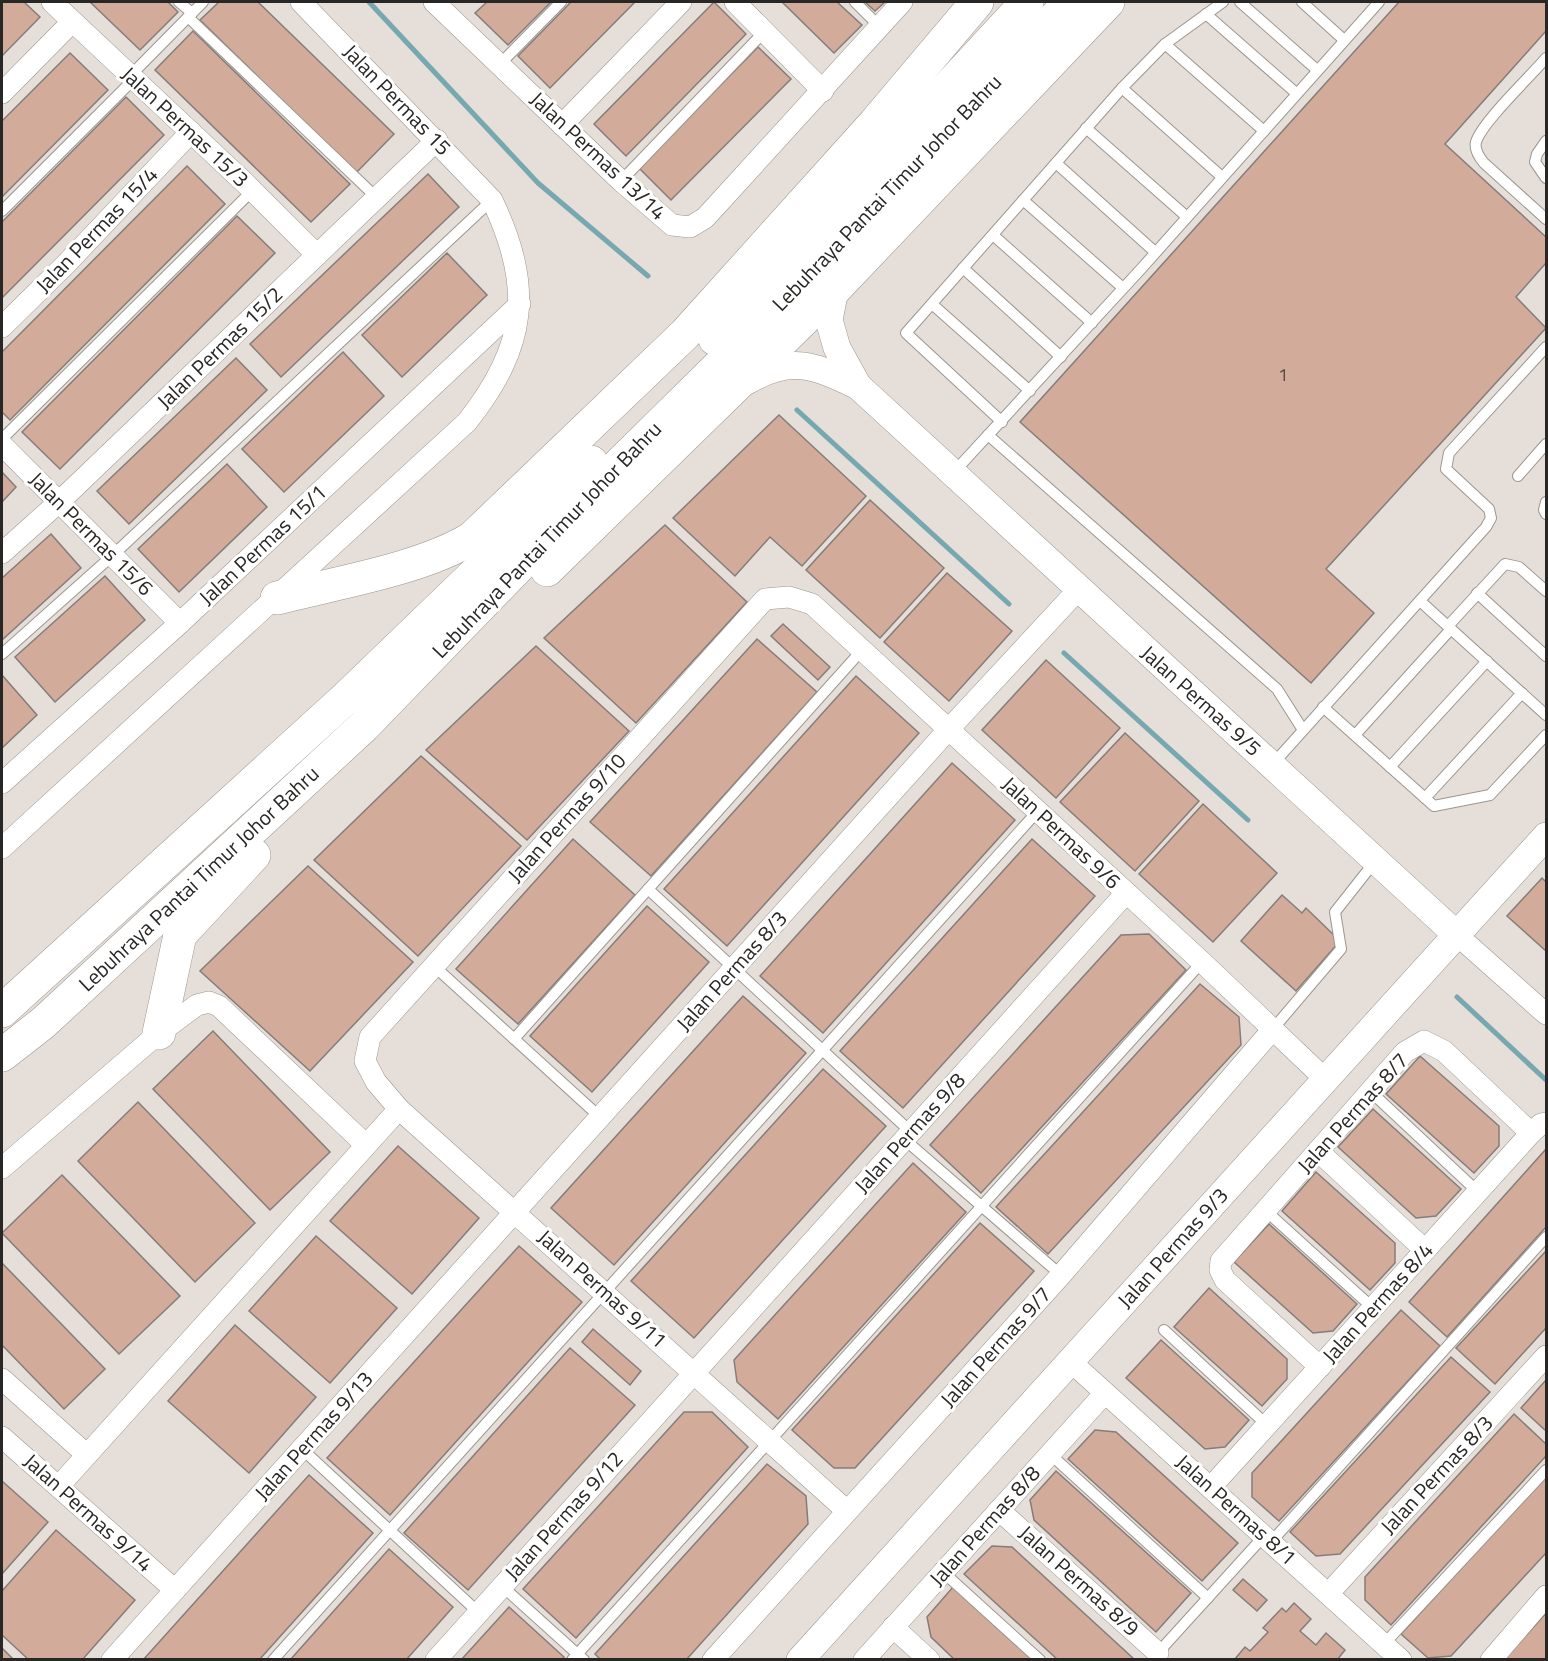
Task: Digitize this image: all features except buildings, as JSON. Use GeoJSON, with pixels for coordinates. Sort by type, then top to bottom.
{"type":"FeatureCollection","features":[{"type":"Feature","properties":{"kind":"highway"},"geometry":{"type":"LineString","coordinates":[[277,598],[430,559],[455,549],[472,538],[685,334],[875,123],[977,2]]}},
{"type":"Feature","properties":{"kind":"highway"},"geometry":{"type":"LineString","coordinates":[[790,260],[990,2]]}},
{"type":"Feature","properties":{"kind":"highway","name":"Lebuhraya Pantai Timur Johor Bahru"},"geometry":{"type":"LineString","coordinates":[[2,1011],[356,689],[678,378],[790,260],[1027,2]]}},
{"type":"Feature","properties":{"kind":"highway","name":"Lebuhraya Pantai Timur Johor Bahru"},"geometry":{"type":"LineString","coordinates":[[2,1055],[43,1023],[364,726],[586,497],[782,304],[1070,2]]}},
{"type":"Feature","properties":{"kind":"highway"},"geometry":{"type":"LineString","coordinates":[[159,1034],[180,935],[254,854],[835,289],[1108,2]]}},
{"type":"Feature","properties":{"kind":"highway"},"geometry":{"type":"LineString","coordinates":[[43,1023],[196,896],[254,854]]}},
{"type":"Feature","properties":{"kind":"street","name":"Jalan Permas 15/3"},"geometry":{"type":"LineString","coordinates":[[52,2],[253,190],[317,255]]}},
{"type":"Feature","properties":{"kind":"street","name":"Jalan Permas 15"},"geometry":{"type":"LineString","coordinates":[[2,848],[467,422],[503,370],[520,304],[519,279],[508,233],[492,200],[437,140],[301,2]]}},
{"type":"Feature","properties":{"kind":"street"},"geometry":{"type":"LineString","coordinates":[[562,125],[681,2]]}},
{"type":"Feature","properties":{"kind":"street"},"geometry":{"type":"LineString","coordinates":[[735,2],[823,91]]}},
{"type":"Feature","properties":{"kind":"street","name":"Jalan Permas 13/14"},"geometry":{"type":"LineString","coordinates":[[442,4],[500,65],[621,181],[672,225],[690,227],[705,218],[902,2]]}},
{"type":"Feature","properties":{"kind":"street"},"geometry":{"type":"LineString","coordinates":[[2,93],[72,22]]}},
{"type":"Feature","properties":{"kind":"street","name":"Jalan Permas 15/4"},"geometry":{"type":"LineString","coordinates":[[2,327],[191,132]]}},
{"type":"Feature","properties":{"kind":"street","name":"Jalan Permas 15/2"},"geometry":{"type":"LineString","coordinates":[[2,553],[59,502],[437,140]]}},
{"type":"Feature","properties":{"kind":"street","name":"Jalan Permas 9/5"},"geometry":{"type":"LineString","coordinates":[[835,289],[829,320],[837,348],[858,386],[952,475],[1546,1014]]}},
{"type":"Feature","properties":{"kind":"street","name":"Jalan Permas 15/1"},"geometry":{"type":"LineString","coordinates":[[2,783],[180,623],[520,304]]}},
{"type":"Feature","properties":{"kind":"street","name":"Jalan Permas 9/5"},"geometry":{"type":"LineString","coordinates":[[736,387],[765,370],[794,364],[820,368],[858,386]]}},
{"type":"Feature","properties":{"kind":"street","name":"Jalan Permas 15/6"},"geometry":{"type":"LineString","coordinates":[[2,445],[180,623]]}},
{"type":"Feature","properties":{"kind":"street","name":"Jalan Permas 8/3"},"geometry":{"type":"LineString","coordinates":[[516,1212],[948,730],[1078,590]]}},
{"type":"Feature","properties":{"kind":"street","name":"Jalan Permas 9/6"},"geometry":{"type":"LineString","coordinates":[[789,597],[812,604],[1202,962],[1326,1080]]}},
{"type":"Feature","properties":{"kind":"street","name":"Jalan Permas 9/10"},"geometry":{"type":"LineString","coordinates":[[365,1061],[370,1037],[765,599],[789,597]]}},
{"type":"Feature","properties":{"kind":"street","name":"Jalan Permas 9/3"},"geometry":{"type":"LineString","coordinates":[[800,1659],[1457,935],[1544,843]]}},
{"type":"Feature","properties":{"kind":"street","name":"Jalan Permas 9/8"},"geometry":{"type":"LineString","coordinates":[[693,1372],[1126,893]]}},
{"type":"Feature","properties":{"kind":"street"},"geometry":{"type":"LineString","coordinates":[[2,1168],[159,1034],[197,1005],[209,1002],[219,1006],[366,1145]]}},
{"type":"Feature","properties":{"kind":"street","name":"Jalan Permas 9/7"},"geometry":{"type":"LineString","coordinates":[[713,1659],[1061,1275],[1273,1029]]}},
{"type":"Feature","properties":{"kind":"street","name":"Jalan Permas 8/7"},"geometry":{"type":"LineString","coordinates":[[1320,1367],[1234,1290],[1220,1270],[1221,1260],[1370,1091],[1406,1052],[1424,1041],[1444,1051],[1539,1128]]}},
{"type":"Feature","properties":{"kind":"street","name":"Jalan Permas 9/11"},"geometry":{"type":"LineString","coordinates":[[365,1061],[376,1082],[399,1109],[847,1511]]}},
{"type":"Feature","properties":{"kind":"street"},"geometry":{"type":"LineString","coordinates":[[59,1486],[399,1109]]}},
{"type":"Feature","properties":{"kind":"street","name":"Jalan Permas 8/4"},"geometry":{"type":"LineString","coordinates":[[1211,1487],[1425,1250],[1539,1128]]}},
{"type":"Feature","properties":{"kind":"street"},"geometry":{"type":"LineString","coordinates":[[1318,1151],[1425,1250]]}},
{"type":"Feature","properties":{"kind":"street","name":"Jalan Permas 9/13"},"geometry":{"type":"LineString","coordinates":[[112,1659],[516,1212]]}},
{"type":"Feature","properties":{"kind":"street","name":"Jalan Permas 8/3"},"geometry":{"type":"LineString","coordinates":[[1328,1594],[1546,1356]]}},
{"type":"Feature","properties":{"kind":"street","name":"Jalan Permas 8/1"},"geometry":{"type":"LineString","coordinates":[[1070,1361],[1401,1659]]}},
{"type":"Feature","properties":{"kind":"street","name":"Jalan Permas 9/12"},"geometry":{"type":"LineString","coordinates":[[436,1659],[693,1372]]}},
{"type":"Feature","properties":{"kind":"street"},"geometry":{"type":"LineString","coordinates":[[2,1379],[87,1455]]}},
{"type":"Feature","properties":{"kind":"street","name":"Jalan Permas 8/8"},"geometry":{"type":"LineString","coordinates":[[864,1659],[1105,1393]]}},
{"type":"Feature","properties":{"kind":"street","name":"Jalan Permas 9/14"},"geometry":{"type":"LineString","coordinates":[[2,1437],[175,1590]]}},
{"type":"Feature","properties":{"kind":"street","name":"Jalan Permas 8/9"},"geometry":{"type":"LineString","coordinates":[[999,1510],[1155,1656]]}},
{"type":"Feature","properties":{"kind":"street"},"geometry":{"type":"LineString","coordinates":[[1491,1659],[1546,1596]]}},
{"type":"Feature","properties":{"kind":"street"},"geometry":{"type":"LineString","coordinates":[[893,1627],[929,1659]]}},
{"type":"Feature","properties":{"kind":"lane"},"geometry":{"type":"LineString","coordinates":[[179,2],[377,198]]}},
{"type":"Feature","properties":{"kind":"lane"},"geometry":{"type":"LineString","coordinates":[[2,211],[203,2]]}},
{"type":"Feature","properties":{"kind":"lane"},"geometry":{"type":"LineString","coordinates":[[500,65],[561,2]]}},
{"type":"Feature","properties":{"kind":"lane"},"geometry":{"type":"LineString","coordinates":[[855,2],[879,26]]}},
{"type":"Feature","properties":{"kind":"lane"},"geometry":{"type":"LineString","coordinates":[[1002,422],[906,333],[1122,88],[1165,44],[1223,2]]}},
{"type":"Feature","properties":{"kind":"lane"},"geometry":{"type":"LineString","coordinates":[[1240,2],[1317,69]]}},
{"type":"Feature","properties":{"kind":"lane"},"geometry":{"type":"LineString","coordinates":[[1302,2],[1344,40]]}},
{"type":"Feature","properties":{"kind":"lane"},"geometry":{"type":"LineString","coordinates":[[952,475],[1187,218],[1375,3]]}},
{"type":"Feature","properties":{"kind":"lane"},"geometry":{"type":"LineString","coordinates":[[1206,14],[1296,93]]}},
{"type":"Feature","properties":{"kind":"lane"},"geometry":{"type":"LineString","coordinates":[[621,181],[765,31]]}},
{"type":"Feature","properties":{"kind":"lane"},"geometry":{"type":"LineString","coordinates":[[1165,44],[1264,131]]}},
{"type":"Feature","properties":{"kind":"lane"},"geometry":{"type":"LineString","coordinates":[[1546,58],[1483,129],[1475,143],[1477,153],[1484,163],[1546,219]]}},
{"type":"Feature","properties":{"kind":"lane"},"geometry":{"type":"LineString","coordinates":[[1122,88],[1222,177]]}},
{"type":"Feature","properties":{"kind":"lane"},"geometry":{"type":"LineString","coordinates":[[1086,128],[1187,218]]}},
{"type":"Feature","properties":{"kind":"lane"},"geometry":{"type":"LineString","coordinates":[[1546,141],[1537,154],[1535,162],[1546,178]]}},
{"type":"Feature","properties":{"kind":"lane"},"geometry":{"type":"LineString","coordinates":[[1056,164],[1155,252]]}},
{"type":"Feature","properties":{"kind":"lane"},"geometry":{"type":"LineString","coordinates":[[2,439],[253,190]]}},
{"type":"Feature","properties":{"kind":"lane"},"geometry":{"type":"LineString","coordinates":[[2,654],[112,555],[492,200]]}},
{"type":"Feature","properties":{"kind":"lane"},"geometry":{"type":"LineString","coordinates":[[1023,200],[1123,288]]}},
{"type":"Feature","properties":{"kind":"lane"},"geometry":{"type":"LineString","coordinates":[[993,235],[1092,323]]}},
{"type":"Feature","properties":{"kind":"lane"},"geometry":{"type":"LineString","coordinates":[[963,268],[1061,357]]}},
{"type":"Feature","properties":{"kind":"lane"},"geometry":{"type":"LineString","coordinates":[[932,304],[1030,391]]}},
{"type":"Feature","properties":{"kind":"lane"},"geometry":{"type":"LineString","coordinates":[[1271,765],[1486,527],[1491,518],[1489,509],[1446,470],[1449,453],[1546,347]]}},
{"type":"Feature","properties":{"kind":"lane"},"geometry":{"type":"LineString","coordinates":[[988,435],[1277,689],[1303,730]]}},
{"type":"Feature","properties":{"kind":"lane"},"geometry":{"type":"LineString","coordinates":[[1518,476],[1546,444]]}},
{"type":"Feature","properties":{"kind":"lane"},"geometry":{"type":"LineString","coordinates":[[1546,502],[1544,510],[1546,514]]}},
{"type":"Feature","properties":{"kind":"lane"},"geometry":{"type":"LineString","coordinates":[[1355,735],[1500,567],[1510,563],[1520,567],[1546,591]]}},
{"type":"Feature","properties":{"kind":"lane"},"geometry":{"type":"LineString","coordinates":[[1477,593],[1546,656]]}},
{"type":"Feature","properties":{"kind":"lane"},"geometry":{"type":"LineString","coordinates":[[1420,601],[1546,715]]}},
{"type":"Feature","properties":{"kind":"lane"},"geometry":{"type":"LineString","coordinates":[[514,1039],[862,650]]}},
{"type":"Feature","properties":{"kind":"lane"},"geometry":{"type":"LineString","coordinates":[[1390,767],[1487,661]]}},
{"type":"Feature","properties":{"kind":"lane"},"geometry":{"type":"LineString","coordinates":[[1425,798],[1522,693]]}},
{"type":"Feature","properties":{"kind":"lane"},"geometry":{"type":"LineString","coordinates":[[1323,707],[1434,806],[1490,795],[1546,735]]}},
{"type":"Feature","properties":{"kind":"lane"},"geometry":{"type":"LineString","coordinates":[[273,1659],[1037,812]]}},
{"type":"Feature","properties":{"kind":"lane"},"geometry":{"type":"LineString","coordinates":[[1273,1029],[1341,949],[1335,912],[1376,860]]}},
{"type":"Feature","properties":{"kind":"lane"},"geometry":{"type":"LineString","coordinates":[[648,889],[822,1050],[982,1206],[1061,1275]]}},
{"type":"Feature","properties":{"kind":"lane"},"geometry":{"type":"LineString","coordinates":[[502,1586],[578,1657],[769,1441],[1202,962]]}},
{"type":"Feature","properties":{"kind":"lane"},"geometry":{"type":"LineString","coordinates":[[434,966],[601,1118]]}},
{"type":"Feature","properties":{"kind":"lane"},"geometry":{"type":"LineString","coordinates":[[1370,1091],[1478,1192]]}},
{"type":"Feature","properties":{"kind":"lane"},"geometry":{"type":"LineString","coordinates":[[1265,1210],[1373,1308]]}},
{"type":"Feature","properties":{"kind":"lane"},"geometry":{"type":"LineString","coordinates":[[1155,1656],[1208,1598],[1267,1539],[1546,1237]]}},
{"type":"Feature","properties":{"kind":"lane"},"geometry":{"type":"LineString","coordinates":[[1164,1330],[1267,1425]]}},
{"type":"Feature","properties":{"kind":"lane"},"geometry":{"type":"LineString","coordinates":[[302,1449],[478,1612]]}},
{"type":"Feature","properties":{"kind":"lane"},"geometry":{"type":"LineString","coordinates":[[1050,1454],[1208,1598]]}},
{"type":"Feature","properties":{"kind":"lane"},"geometry":{"type":"LineString","coordinates":[[1384,1644],[1546,1470]]}},
{"type":"Feature","properties":{"kind":"lane"},"geometry":{"type":"LineString","coordinates":[[943,1572],[1040,1659]]}},
{"type":"Feature","properties":{"kind":"waterway"},"geometry":{"type":"LineString","coordinates":[[369,2],[538,183],[648,276]]}},
{"type":"Feature","properties":{"kind":"waterway"},"geometry":{"type":"LineString","coordinates":[[797,410],[1009,604]]}},
{"type":"Feature","properties":{"kind":"waterway"},"geometry":{"type":"LineString","coordinates":[[1064,653],[1248,820]]}},
{"type":"Feature","properties":{"kind":"waterway"},"geometry":{"type":"LineString","coordinates":[[1457,997],[1546,1080]]}}]}
